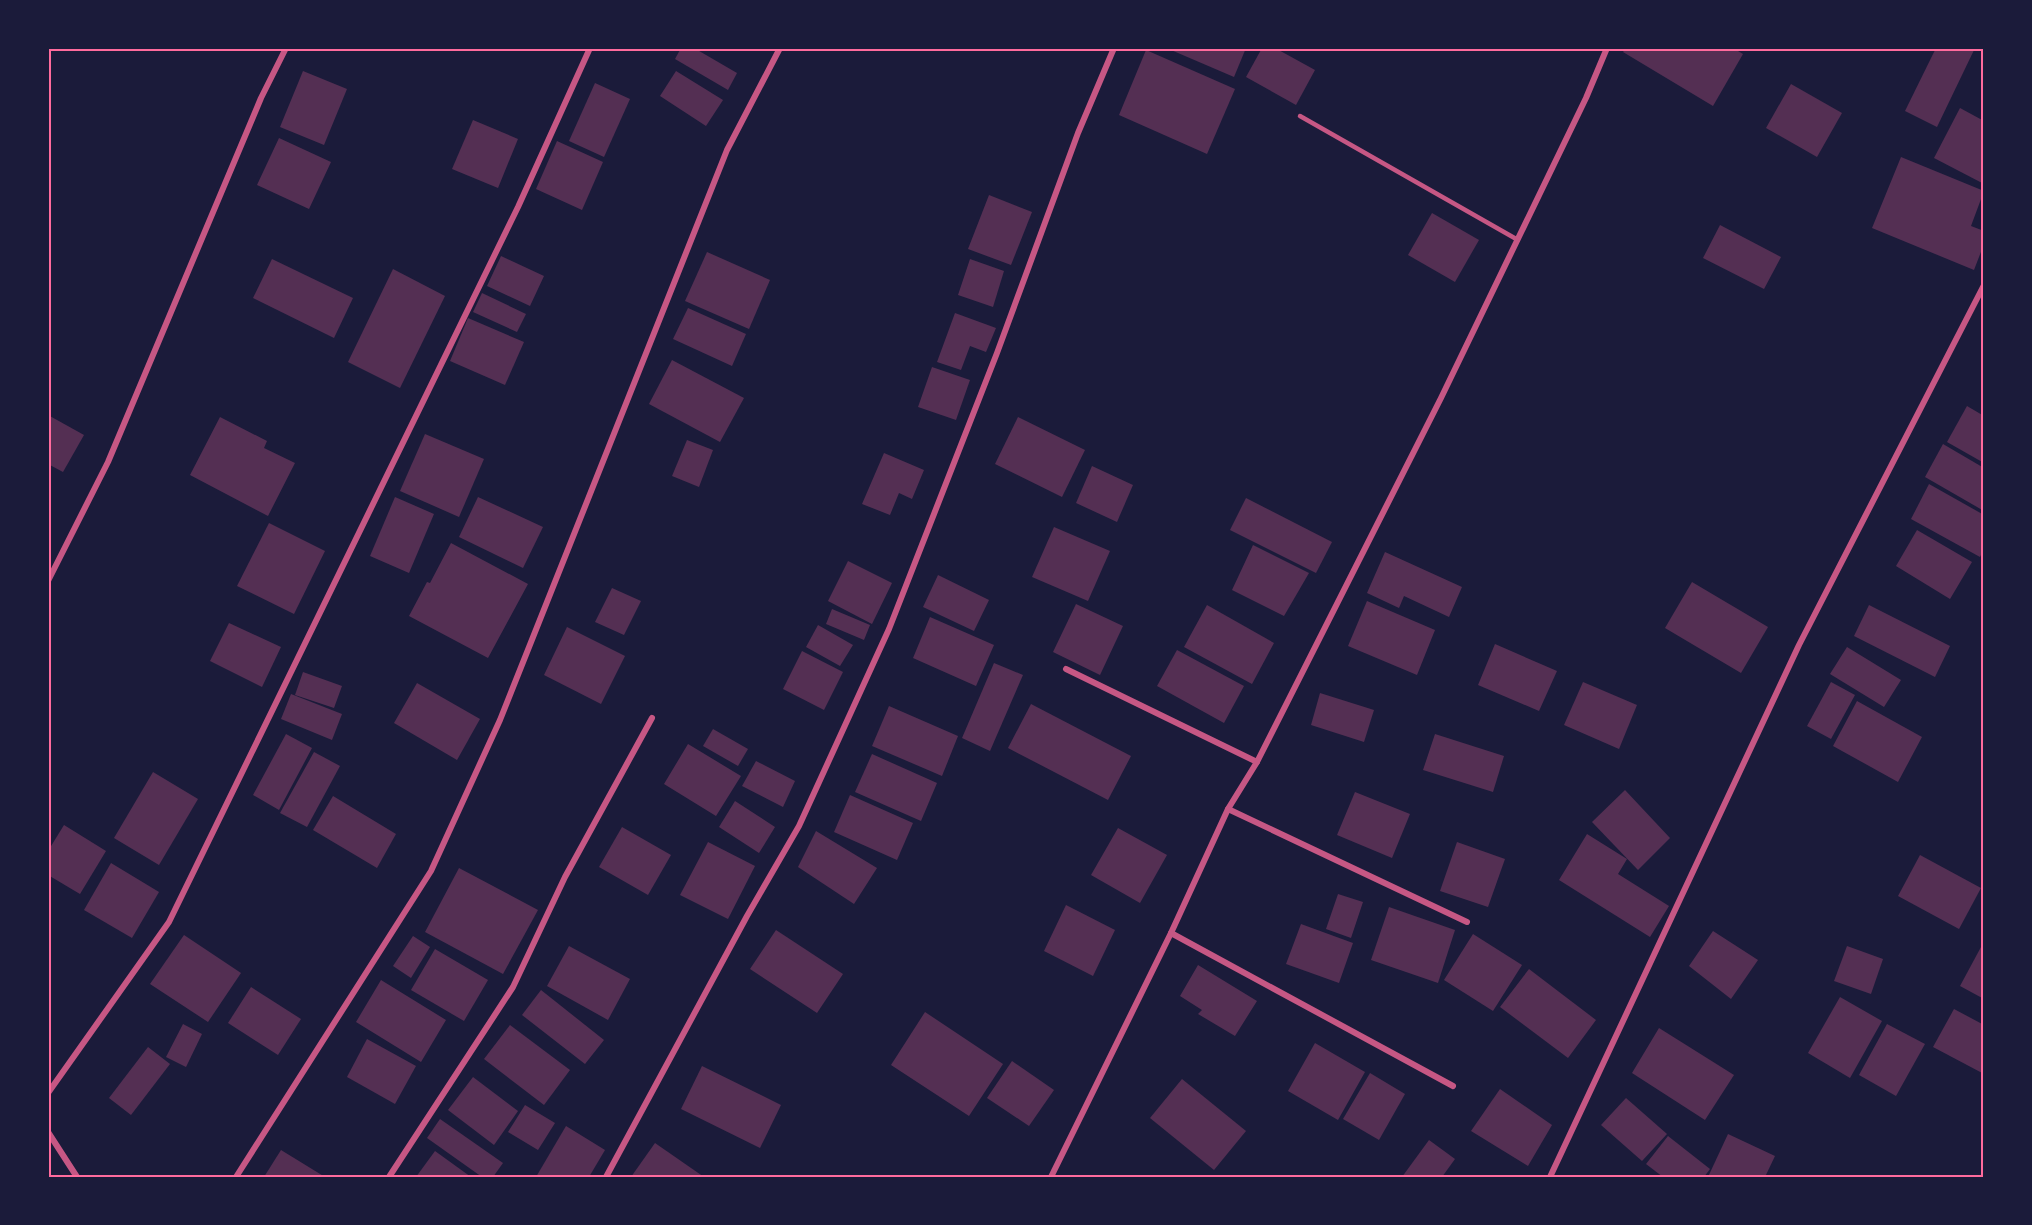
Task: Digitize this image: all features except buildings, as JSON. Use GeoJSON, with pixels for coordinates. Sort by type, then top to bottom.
{"type":"FeatureCollection","features":[{"type":"Feature","properties":{"kind":"street"},"geometry":{"type":"LineString","coordinates":[[48,581],[108,462],[261,98],[286,48]]}},
{"type":"Feature","properties":{"kind":"street"},"geometry":{"type":"LineString","coordinates":[[48,1094],[170,922],[513,218],[590,48]]}},
{"type":"Feature","properties":{"kind":"street"},"geometry":{"type":"LineString","coordinates":[[236,1177],[431,871],[500,720],[727,150],[780,48]]}},
{"type":"Feature","properties":{"kind":"street"},"geometry":{"type":"LineString","coordinates":[[606,1177],[747,916],[799,826],[889,629],[997,353],[1078,133],[1114,48]]}},
{"type":"Feature","properties":{"kind":"street"},"geometry":{"type":"LineString","coordinates":[[1051,1177],[1171,933],[1228,809],[1257,762],[1442,398],[1587,98],[1607,48]]}},
{"type":"Feature","properties":{"kind":"street"},"geometry":{"type":"LineString","coordinates":[[1550,1177],[1799,645],[1984,285]]}},
{"type":"Feature","properties":{"kind":"street"},"geometry":{"type":"LineString","coordinates":[[1066,669],[1257,762]]}},
{"type":"Feature","properties":{"kind":"street"},"geometry":{"type":"LineString","coordinates":[[389,1177],[513,987],[565,877],[652,718]]}},
{"type":"Feature","properties":{"kind":"street"},"geometry":{"type":"LineString","coordinates":[[1228,809],[1467,922]]}},
{"type":"Feature","properties":{"kind":"street"},"geometry":{"type":"LineString","coordinates":[[1171,933],[1453,1086]]}},
{"type":"Feature","properties":{"kind":"street"},"geometry":{"type":"LineString","coordinates":[[48,1132],[77,1177]]}},
{"type":"Feature","properties":{"kind":"lane"},"geometry":{"type":"LineString","coordinates":[[1300,116],[1518,240]]}}]}
